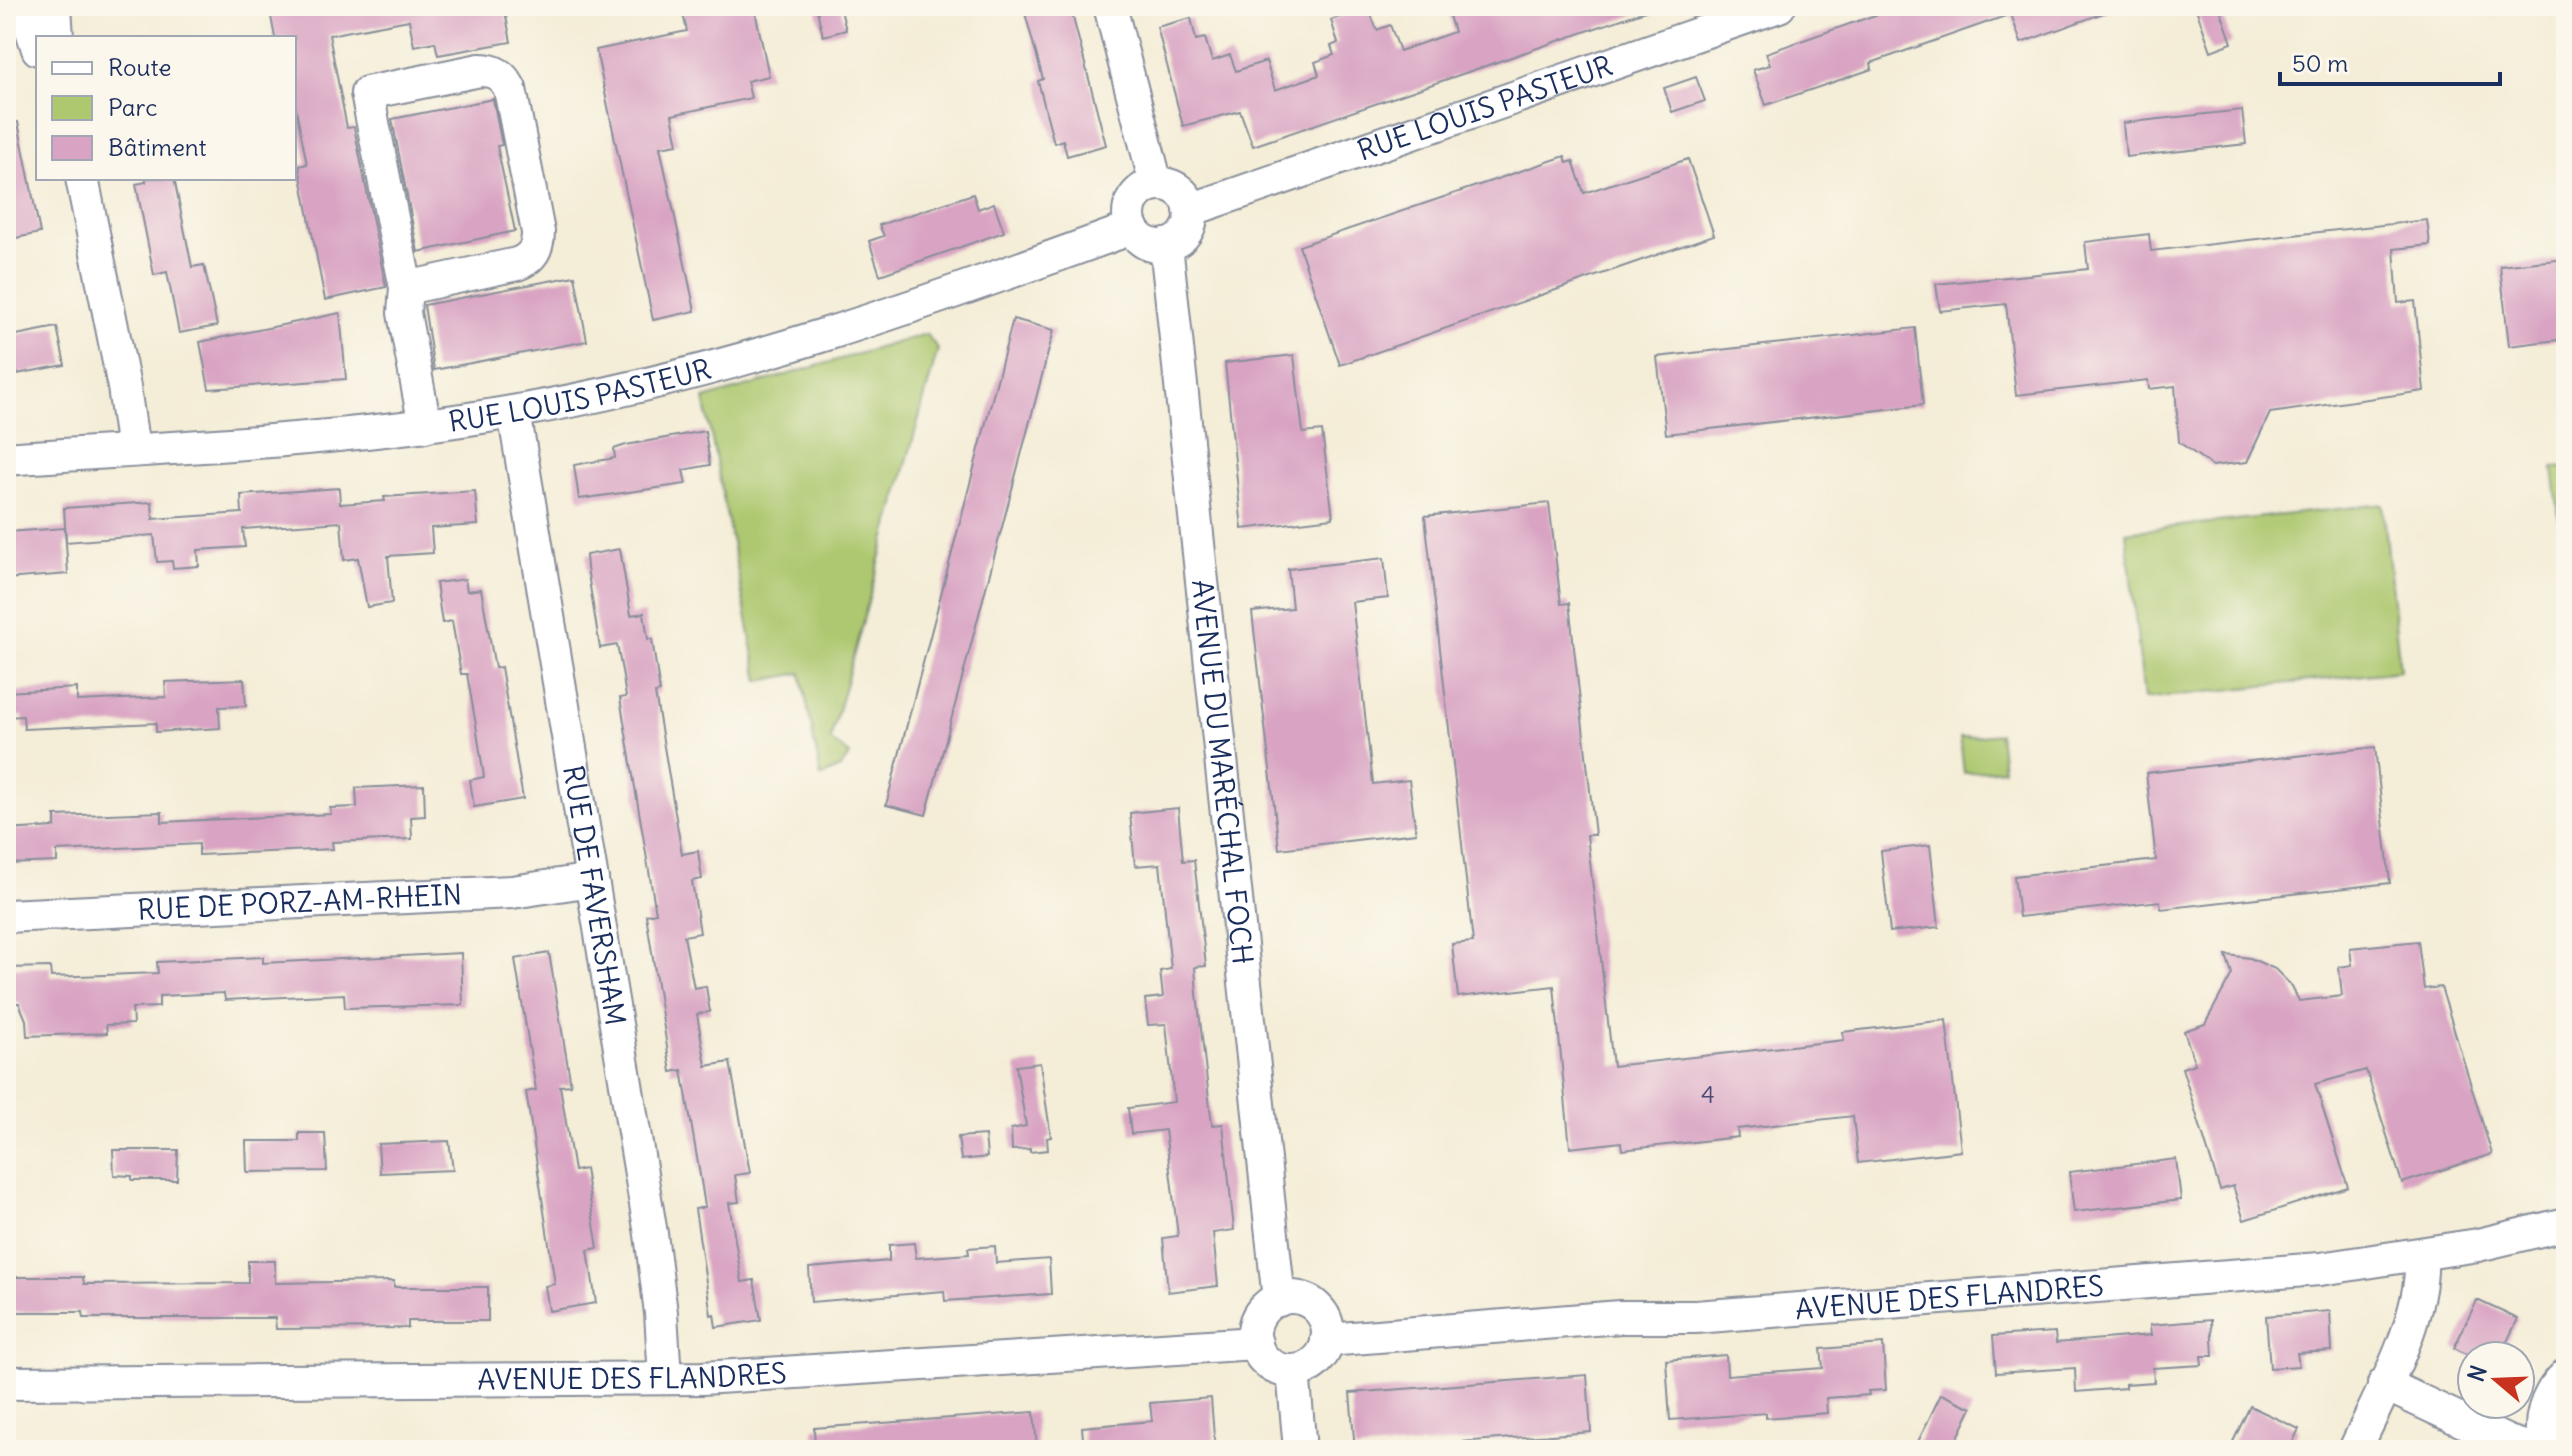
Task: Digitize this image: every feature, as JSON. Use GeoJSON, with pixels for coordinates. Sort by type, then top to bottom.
{"type":"FeatureCollection","features":[{"type":"Feature","properties":{"kind":"street"},"geometry":{"type":"LineString","coordinates":[[24,6],[36,43]]}},
{"type":"Feature","properties":{"kind":"street"},"geometry":{"type":"LineString","coordinates":[[55,6],[57,36]]}},
{"type":"Feature","properties":{"kind":"street"},"geometry":{"type":"LineString","coordinates":[[1110,6],[1156,184]]}},
{"type":"Feature","properties":{"kind":"street","name":"RUE LOUIS PASTEUR"},"geometry":{"type":"LineString","coordinates":[[1190,210],[1722,16],[1779,6]]}},
{"type":"Feature","properties":{"kind":"street"},"geometry":{"type":"LineString","coordinates":[[406,288],[517,264],[528,260],[534,251],[538,232],[510,89],[504,79],[490,70],[367,93],[406,288],[404,313],[425,426]]}},
{"type":"Feature","properties":{"kind":"street"},"geometry":{"type":"LineString","coordinates":[[82,180],[124,387],[133,450]]}},
{"type":"Feature","properties":{"kind":"street"},"geometry":{"type":"LineString","coordinates":[[1156,184],[1176,189],[1187,200],[1190,210],[1191,220],[1187,230],[1180,239],[1166,245],[1146,243],[1132,228],[1129,213],[1141,191],[1156,184]]}},
{"type":"Feature","properties":{"kind":"street","name":"RUE LOUIS PASTEUR"},"geometry":{"type":"LineString","coordinates":[[6,459],[277,441],[425,426],[514,412],[649,384],[743,360],[964,288],[1132,228]]}},
{"type":"Feature","properties":{"kind":"street","name":"AVENUE DU MARÉCHAL FOCH"},"geometry":{"type":"LineString","coordinates":[[1166,245],[1279,1300]]}},
{"type":"Feature","properties":{"kind":"street","name":"RUE DE FAVERSHAM"},"geometry":{"type":"LineString","coordinates":[[514,412],[651,1234],[660,1300],[665,1378]]}},
{"type":"Feature","properties":{"kind":"street","name":"RUE DE PORZ-AM-RHEIN"},"geometry":{"type":"LineString","coordinates":[[6,916],[500,893],[592,880]]}},
{"type":"Feature","properties":{"kind":"street","name":"AVENUE DES FLANDRES"},"geometry":{"type":"LineString","coordinates":[[1327,1340],[1606,1319],[1695,1317],[2320,1269],[2421,1255],[2527,1235],[2566,1224]]}},
{"type":"Feature","properties":{"kind":"street"},"geometry":{"type":"LineString","coordinates":[[2355,1450],[2417,1309],[2421,1255]]}},
{"type":"Feature","properties":{"kind":"street"},"geometry":{"type":"LineString","coordinates":[[1297,1298],[1315,1306],[1326,1321],[1327,1340],[1318,1360],[1309,1367],[1280,1370],[1261,1355],[1255,1331],[1258,1320],[1268,1306],[1279,1300],[1297,1298]]}},
{"type":"Feature","properties":{"kind":"street","name":"AVENUE DES FLANDRES"},"geometry":{"type":"LineString","coordinates":[[6,1383],[665,1378],[886,1368],[1256,1343]]}},
{"type":"Feature","properties":{"kind":"street"},"geometry":{"type":"LineString","coordinates":[[1293,1371],[1300,1450]]}},
{"type":"Feature","properties":{"kind":"street"},"geometry":{"type":"LineString","coordinates":[[2384,1384],[2508,1442],[2544,1449],[2544,1410],[2552,1392],[2566,1375]]}},
{"type":"Feature","properties":{"kind":"green space"},"geometry":{"type":"Polygon","coordinates":[[[926,334],[938,349],[830,740],[850,755],[840,768],[821,777],[801,673],[759,681],[704,399],[926,334]]]}},
{"type":"Feature","properties":{"kind":"green space"},"geometry":{"type":"Polygon","coordinates":[[[2566,467],[2566,572],[2553,468],[2566,467]]]}},
{"type":"Feature","properties":{"kind":"green space"},"geometry":{"type":"Polygon","coordinates":[[[2383,504],[2400,671],[2144,699],[2126,532],[2383,504]]]}},
{"type":"Feature","properties":{"kind":"green space"},"geometry":{"type":"Polygon","coordinates":[[[1999,734],[2003,769],[1964,773],[1960,738],[1999,734]]]}},
{"type":"Feature","properties":{"kind":"building"},"geometry":{"type":"Polygon","coordinates":[[[269,6],[504,6],[511,42],[438,55],[435,42],[414,46],[409,20],[329,35],[347,128],[354,127],[386,287],[325,300],[299,166],[307,164],[296,109],[296,36],[275,36],[269,6]]]}},
{"type":"Feature","properties":{"kind":"building"},"geometry":{"type":"Polygon","coordinates":[[[681,6],[754,6],[769,76],[747,81],[751,98],[672,115],[678,144],[660,147],[695,311],[653,320],[596,50],[687,31],[681,6]]]}},
{"type":"Feature","properties":{"kind":"building"},"geometry":{"type":"Polygon","coordinates":[[[816,6],[840,6],[846,30],[823,36],[816,6]]]}},
{"type":"Feature","properties":{"kind":"building"},"geometry":{"type":"Polygon","coordinates":[[[1023,6],[1070,6],[1106,145],[1067,156],[1063,140],[1054,143],[1038,81],[1043,79],[1023,6]]]}},
{"type":"Feature","properties":{"kind":"building"},"geometry":{"type":"Polygon","coordinates":[[[1446,6],[1648,6],[1648,10],[1253,146],[1240,111],[1183,126],[1157,27],[1191,18],[1196,40],[1205,38],[1212,61],[1230,55],[1236,71],[1266,61],[1275,90],[1319,75],[1315,62],[1334,55],[1331,46],[1338,43],[1331,20],[1368,7],[1377,30],[1390,25],[1400,51],[1454,32],[1446,6]]]}},
{"type":"Feature","properties":{"kind":"building"},"geometry":{"type":"Polygon","coordinates":[[[1901,6],[2114,6],[2115,9],[2021,43],[2011,14],[1871,63],[1872,69],[1766,105],[1753,70],[1770,65],[1766,53],[1901,6]]]}},
{"type":"Feature","properties":{"kind":"building"},"geometry":{"type":"Polygon","coordinates":[[[2195,6],[2219,6],[2232,43],[2211,51],[2195,6]]]}},
{"type":"Feature","properties":{"kind":"building"},"geometry":{"type":"Polygon","coordinates":[[[1696,77],[1705,101],[1672,112],[1664,88],[1696,77]]]}},
{"type":"Feature","properties":{"kind":"building"},"geometry":{"type":"Polygon","coordinates":[[[493,99],[502,145],[497,146],[515,231],[418,252],[392,119],[493,99]]]}},
{"type":"Feature","properties":{"kind":"building"},"geometry":{"type":"Polygon","coordinates":[[[2242,110],[2246,144],[2126,157],[2123,123],[2242,110]]]}},
{"type":"Feature","properties":{"kind":"building"},"geometry":{"type":"Polygon","coordinates":[[[18,122],[40,233],[6,240],[6,123],[18,122]]]}},
{"type":"Feature","properties":{"kind":"building"},"geometry":{"type":"Polygon","coordinates":[[[1565,156],[1567,163],[1573,161],[1584,193],[1688,159],[1714,235],[1340,365],[1299,246],[1565,156]]]}},
{"type":"Feature","properties":{"kind":"building"},"geometry":{"type":"Polygon","coordinates":[[[174,180],[192,267],[204,265],[217,326],[179,333],[167,272],[154,275],[136,184],[174,180]]]}},
{"type":"Feature","properties":{"kind":"building"},"geometry":{"type":"Polygon","coordinates":[[[973,194],[978,209],[994,203],[1004,232],[880,275],[869,241],[884,236],[879,225],[973,194]]]}},
{"type":"Feature","properties":{"kind":"building"},"geometry":{"type":"Polygon","coordinates":[[[2427,220],[2430,245],[2394,249],[2398,303],[2415,301],[2424,391],[2270,413],[2247,462],[2212,466],[2179,442],[2175,386],[2149,389],[2148,380],[2016,395],[2006,304],[1940,311],[1936,284],[2088,269],[2085,242],[2149,234],[2151,251],[2427,220]]]}},
{"type":"Feature","properties":{"kind":"building"},"geometry":{"type":"Polygon","coordinates":[[[2566,259],[2566,339],[2509,346],[2500,266],[2566,259]]]}},
{"type":"Feature","properties":{"kind":"building"},"geometry":{"type":"Polygon","coordinates":[[[575,276],[587,341],[434,370],[424,305],[575,276]]]}},
{"type":"Feature","properties":{"kind":"building"},"geometry":{"type":"Polygon","coordinates":[[[340,313],[346,379],[209,389],[200,342],[340,313]]]}},
{"type":"Feature","properties":{"kind":"building"},"geometry":{"type":"Polygon","coordinates":[[[1013,319],[1054,330],[926,815],[886,805],[1013,319]]]}},
{"type":"Feature","properties":{"kind":"building"},"geometry":{"type":"Polygon","coordinates":[[[57,327],[65,365],[6,376],[6,337],[57,327]]]}},
{"type":"Feature","properties":{"kind":"building"},"geometry":{"type":"Polygon","coordinates":[[[1915,328],[1923,405],[1666,434],[1657,357],[1915,328]]]}},
{"type":"Feature","properties":{"kind":"building"},"geometry":{"type":"Polygon","coordinates":[[[1294,355],[1303,433],[1322,431],[1333,518],[1242,529],[1225,363],[1294,355]]]}},
{"type":"Feature","properties":{"kind":"building"},"geometry":{"type":"Polygon","coordinates":[[[705,431],[710,465],[683,470],[686,484],[579,499],[574,465],[615,458],[614,449],[626,445],[705,431]]]}},
{"type":"Feature","properties":{"kind":"building"},"geometry":{"type":"Polygon","coordinates":[[[339,488],[340,504],[385,501],[384,497],[475,491],[478,525],[431,528],[433,553],[388,556],[392,603],[367,607],[358,558],[344,560],[341,522],[243,529],[245,547],[198,550],[199,566],[173,568],[172,561],[157,562],[154,535],[66,542],[64,508],[152,502],[153,519],[242,513],[241,495],[339,488]]]}},
{"type":"Feature","properties":{"kind":"building"},"geometry":{"type":"Polygon","coordinates":[[[1549,503],[1561,604],[1569,603],[1595,835],[1587,835],[1613,1066],[1844,1040],[1843,1032],[1946,1020],[1961,1151],[1858,1163],[1853,1116],[1737,1129],[1738,1137],[1622,1150],[1621,1142],[1570,1148],[1554,986],[1458,997],[1452,944],[1473,942],[1425,516],[1549,503]]]}},
{"type":"Feature","properties":{"kind":"building"},"geometry":{"type":"Polygon","coordinates":[[[65,528],[68,574],[6,579],[6,532],[65,528]]]}},
{"type":"Feature","properties":{"kind":"building"},"geometry":{"type":"Polygon","coordinates":[[[620,549],[631,615],[644,613],[648,639],[652,639],[660,692],[655,693],[682,854],[698,851],[702,879],[692,881],[700,933],[684,936],[694,988],[706,986],[710,1012],[697,1014],[706,1066],[730,1062],[750,1173],[735,1175],[739,1202],[729,1203],[742,1282],[754,1280],[761,1320],[716,1327],[714,1314],[711,1315],[695,1209],[705,1207],[701,1181],[682,1070],[671,1072],[646,915],[656,913],[620,698],[626,697],[622,671],[617,645],[600,648],[587,568],[586,555],[620,549]]]}},
{"type":"Feature","properties":{"kind":"building"},"geometry":{"type":"Polygon","coordinates":[[[1384,558],[1388,598],[1352,602],[1373,784],[1409,780],[1416,833],[1279,849],[1252,612],[1292,608],[1288,569],[1384,558]]]}},
{"type":"Feature","properties":{"kind":"building"},"geometry":{"type":"Polygon","coordinates":[[[465,579],[467,591],[481,589],[495,668],[501,667],[523,799],[474,807],[470,780],[484,777],[476,725],[467,674],[461,674],[452,621],[442,623],[436,583],[465,579]]]}},
{"type":"Feature","properties":{"kind":"building"},"geometry":{"type":"Polygon","coordinates":[[[244,679],[246,706],[219,707],[220,728],[156,732],[156,723],[24,729],[23,716],[6,717],[6,692],[77,688],[77,701],[166,697],[165,682],[244,679]]]}},
{"type":"Feature","properties":{"kind":"building"},"geometry":{"type":"Polygon","coordinates":[[[2375,747],[2390,883],[2161,909],[2160,901],[2019,917],[2014,876],[2156,860],[2146,773],[2375,747]]]}},
{"type":"Feature","properties":{"kind":"building"},"geometry":{"type":"Polygon","coordinates":[[[424,785],[425,816],[411,817],[412,839],[332,842],[333,849],[199,855],[199,844],[57,851],[57,862],[6,864],[6,830],[55,827],[55,816],[162,812],[162,822],[331,814],[330,808],[357,807],[356,788],[424,785]]]}},
{"type":"Feature","properties":{"kind":"building"},"geometry":{"type":"Polygon","coordinates":[[[1178,808],[1183,861],[1194,860],[1206,966],[1195,967],[1197,994],[1212,1125],[1223,1124],[1234,1230],[1213,1233],[1218,1286],[1168,1292],[1163,1238],[1178,1236],[1165,1130],[1131,1134],[1128,1108],[1174,1102],[1166,1024],[1148,1025],[1145,999],[1163,997],[1160,971],[1171,969],[1160,864],[1135,866],[1130,813],[1178,808]]]}},
{"type":"Feature","properties":{"kind":"building"},"geometry":{"type":"Polygon","coordinates":[[[1930,845],[1939,927],[1890,932],[1881,851],[1930,845]]]}},
{"type":"Feature","properties":{"kind":"building"},"geometry":{"type":"Polygon","coordinates":[[[2418,941],[2424,989],[2441,987],[2492,1154],[2402,1183],[2366,1070],[2315,1084],[2348,1187],[2244,1220],[2233,1186],[2220,1190],[2182,1068],[2195,1064],[2184,1031],[2205,1024],[2232,974],[2226,955],[2250,958],[2275,969],[2291,985],[2299,1001],[2342,996],[2339,967],[2352,965],[2350,948],[2418,941]]]}},
{"type":"Feature","properties":{"kind":"building"},"geometry":{"type":"Polygon","coordinates":[[[461,953],[463,1005],[345,1008],[344,994],[225,1000],[224,993],[159,996],[159,1007],[132,1008],[133,1024],[106,1025],[107,1033],[27,1036],[26,1020],[19,1003],[6,1003],[6,968],[50,967],[51,977],[158,973],[157,962],[263,957],[263,963],[461,953]]]}},
{"type":"Feature","properties":{"kind":"building"},"geometry":{"type":"Polygon","coordinates":[[[549,953],[571,1085],[560,1086],[574,1171],[585,1169],[598,1248],[588,1250],[596,1303],[549,1311],[545,1286],[555,1284],[526,1092],[536,1090],[515,959],[549,953]]]}},
{"type":"Feature","properties":{"kind":"building"},"geometry":{"type":"Polygon","coordinates":[[[1040,1063],[1051,1137],[1047,1138],[1048,1150],[1012,1150],[1011,1129],[1026,1126],[1016,1066],[1040,1063]]]}},
{"type":"Feature","properties":{"kind":"building"},"geometry":{"type":"Polygon","coordinates":[[[299,1133],[325,1133],[327,1171],[247,1172],[246,1141],[299,1141],[299,1133]]]}},
{"type":"Feature","properties":{"kind":"building"},"geometry":{"type":"Polygon","coordinates":[[[985,1135],[987,1157],[961,1160],[958,1137],[985,1135]]]}},
{"type":"Feature","properties":{"kind":"building"},"geometry":{"type":"Polygon","coordinates":[[[449,1141],[453,1170],[380,1173],[378,1144],[449,1141]]]}},
{"type":"Feature","properties":{"kind":"building"},"geometry":{"type":"Polygon","coordinates":[[[113,1150],[178,1150],[177,1180],[132,1180],[132,1176],[114,1175],[113,1150]]]}},
{"type":"Feature","properties":{"kind":"building"},"geometry":{"type":"Polygon","coordinates":[[[2176,1159],[2181,1200],[2074,1212],[2069,1172],[2176,1159]]]}},
{"type":"Feature","properties":{"kind":"building"},"geometry":{"type":"Polygon","coordinates":[[[914,1243],[916,1258],[969,1254],[968,1248],[995,1246],[996,1263],[1049,1259],[1051,1294],[945,1301],[944,1291],[811,1302],[809,1268],[889,1261],[889,1245],[914,1243]]]}},
{"type":"Feature","properties":{"kind":"building"},"geometry":{"type":"Polygon","coordinates":[[[248,1261],[275,1261],[275,1283],[394,1281],[394,1287],[488,1287],[488,1321],[408,1321],[408,1328],[276,1329],[275,1318],[84,1318],[83,1312],[6,1312],[6,1277],[83,1277],[84,1284],[248,1283],[248,1261]]]}},
{"type":"Feature","properties":{"kind":"building"},"geometry":{"type":"Polygon","coordinates":[[[2477,1300],[2518,1319],[2508,1340],[2458,1340],[2477,1300]]]}},
{"type":"Feature","properties":{"kind":"building"},"geometry":{"type":"Polygon","coordinates":[[[2330,1311],[2332,1351],[2297,1353],[2299,1366],[2270,1368],[2266,1316],[2330,1311]]]}},
{"type":"Feature","properties":{"kind":"building"},"geometry":{"type":"Polygon","coordinates":[[[2211,1320],[2213,1356],[2201,1356],[2202,1365],[2153,1368],[2154,1382],[2076,1392],[2075,1368],[1996,1373],[1993,1336],[2055,1332],[2056,1343],[2151,1335],[2150,1325],[2211,1320]]]}},
{"type":"Feature","properties":{"kind":"building"},"geometry":{"type":"Polygon","coordinates":[[[1883,1344],[1886,1390],[1868,1391],[1869,1395],[1826,1398],[1827,1413],[1766,1418],[1766,1413],[1670,1420],[1666,1360],[1726,1355],[1727,1375],[1823,1368],[1821,1349],[1883,1344]]]}},
{"type":"Feature","properties":{"kind":"building"},"geometry":{"type":"Polygon","coordinates":[[[1587,1375],[1591,1432],[1355,1450],[1350,1393],[1587,1375]]]}},
{"type":"Feature","properties":{"kind":"building"},"geometry":{"type":"Polygon","coordinates":[[[1941,1394],[1972,1408],[1952,1450],[1914,1450],[1941,1394]]]}},
{"type":"Feature","properties":{"kind":"building"},"geometry":{"type":"Polygon","coordinates":[[[1211,1398],[1215,1450],[1084,1450],[1082,1427],[1152,1421],[1150,1403],[1211,1398]]]}},
{"type":"Feature","properties":{"kind":"building"},"geometry":{"type":"Polygon","coordinates":[[[2250,1406],[2299,1429],[2289,1450],[2229,1450],[2250,1406]]]}},
{"type":"Feature","properties":{"kind":"building"},"geometry":{"type":"Polygon","coordinates":[[[1034,1412],[1037,1448],[815,1450],[814,1428],[1034,1412]]]}}]}
